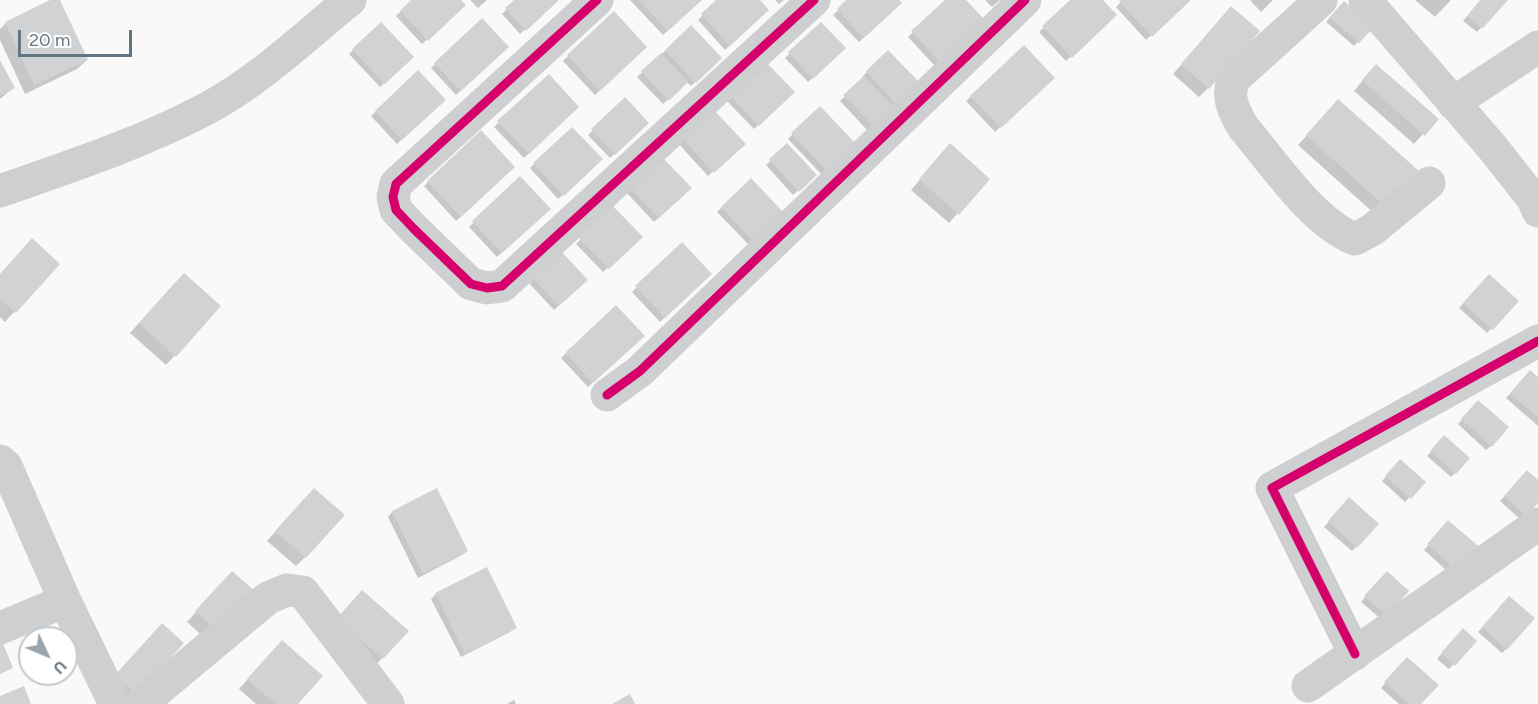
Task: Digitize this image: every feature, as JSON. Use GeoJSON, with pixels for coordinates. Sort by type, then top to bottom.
{"type":"FeatureCollection","features":[{"type":"Feature","properties":{"kind":"street"},"geometry":{"type":"LineString","coordinates":[[0,191],[110,153],[205,110],[260,74],[350,0]]}},
{"type":"Feature","properties":{"kind":"street"},"geometry":{"type":"LineString","coordinates":[[597,0],[396,184],[393,197],[396,210],[471,284],[487,288],[502,286],[814,0]]}},
{"type":"Feature","properties":{"kind":"street"},"geometry":{"type":"LineString","coordinates":[[606,395],[640,371],[1025,0]]}},
{"type":"Feature","properties":{"kind":"street"},"geometry":{"type":"LineString","coordinates":[[1322,0],[1235,78],[1231,91],[1234,112],[1243,127],[1311,208],[1340,231],[1355,239],[1372,230],[1429,183]]}},
{"type":"Feature","properties":{"kind":"street"},"geometry":{"type":"LineString","coordinates":[[1365,0],[1533,199],[1538,211]]}},
{"type":"Feature","properties":{"kind":"street"},"geometry":{"type":"LineString","coordinates":[[1453,103],[1538,47]]}},
{"type":"Feature","properties":{"kind":"street"},"geometry":{"type":"LineString","coordinates":[[1355,654],[1272,488],[1538,341]]}},
{"type":"Feature","properties":{"kind":"street"},"geometry":{"type":"LineString","coordinates":[[0,461],[6,466],[64,601],[115,704]]}},
{"type":"Feature","properties":{"kind":"street"},"geometry":{"type":"LineString","coordinates":[[1308,686],[1538,524]]}},
{"type":"Feature","properties":{"kind":"street"},"geometry":{"type":"LineString","coordinates":[[141,704],[268,598],[287,590],[303,592],[388,704]]}},
{"type":"Feature","properties":{"kind":"street"},"geometry":{"type":"LineString","coordinates":[[0,628],[64,601]]}},
{"type":"Feature","properties":{"kind":"building"},"geometry":{"type":"Polygon","coordinates":[[[50,0],[60,0],[88,60],[34,85],[5,22],[50,0]]]}},
{"type":"Feature","properties":{"kind":"building"},"geometry":{"type":"Polygon","coordinates":[[[411,0],[461,0],[466,5],[428,41],[400,11],[411,0]]]}},
{"type":"Feature","properties":{"kind":"building"},"geometry":{"type":"Polygon","coordinates":[[[514,0],[559,0],[526,31],[505,8],[514,0]]]}},
{"type":"Feature","properties":{"kind":"building"},"geometry":{"type":"Polygon","coordinates":[[[639,0],[702,0],[668,31],[639,0]]]}},
{"type":"Feature","properties":{"kind":"building"},"geometry":{"type":"Polygon","coordinates":[[[716,0],[760,0],[769,10],[730,46],[701,14],[716,0]]]}},
{"type":"Feature","properties":{"kind":"building"},"geometry":{"type":"Polygon","coordinates":[[[846,0],[899,0],[902,3],[864,38],[837,9],[846,0]]]}},
{"type":"Feature","properties":{"kind":"building"},"geometry":{"type":"Polygon","coordinates":[[[945,0],[966,0],[986,21],[941,63],[911,31],[945,0]]]}},
{"type":"Feature","properties":{"kind":"building"},"geometry":{"type":"Polygon","coordinates":[[[1070,0],[1103,0],[1117,15],[1072,58],[1042,26],[1070,0]]]}},
{"type":"Feature","properties":{"kind":"building"},"geometry":{"type":"Polygon","coordinates":[[[1191,0],[1152,37],[1119,1],[1191,0]]]}},
{"type":"Feature","properties":{"kind":"building"},"geometry":{"type":"Polygon","coordinates":[[[1480,0],[1508,0],[1482,29],[1467,16],[1480,0]]]}},
{"type":"Feature","properties":{"kind":"building"},"geometry":{"type":"Polygon","coordinates":[[[1344,1],[1374,27],[1359,43],[1330,17],[1344,1]]]}},
{"type":"Feature","properties":{"kind":"building"},"geometry":{"type":"Polygon","coordinates":[[[1231,6],[1260,31],[1209,89],[1181,64],[1231,6]]]}},
{"type":"Feature","properties":{"kind":"building"},"geometry":{"type":"Polygon","coordinates":[[[614,11],[647,47],[600,91],[567,55],[614,11]]]}},
{"type":"Feature","properties":{"kind":"building"},"geometry":{"type":"Polygon","coordinates":[[[482,18],[509,47],[461,91],[434,63],[482,18]]]}},
{"type":"Feature","properties":{"kind":"building"},"geometry":{"type":"Polygon","coordinates":[[[381,22],[414,57],[385,84],[352,49],[381,22]]]}},
{"type":"Feature","properties":{"kind":"building"},"geometry":{"type":"Polygon","coordinates":[[[821,22],[846,48],[813,79],[788,52],[821,22]]]}},
{"type":"Feature","properties":{"kind":"building"},"geometry":{"type":"Polygon","coordinates":[[[691,25],[722,58],[696,83],[665,50],[691,25]]]}},
{"type":"Feature","properties":{"kind":"building"},"geometry":{"type":"Polygon","coordinates":[[[1024,45],[1055,78],[1001,128],[970,96],[1024,45]]]}},
{"type":"Feature","properties":{"kind":"building"},"geometry":{"type":"Polygon","coordinates":[[[888,50],[923,86],[900,108],[866,71],[888,50]]]}},
{"type":"Feature","properties":{"kind":"building"},"geometry":{"type":"Polygon","coordinates":[[[661,53],[688,82],[669,101],[641,71],[661,53]]]}},
{"type":"Feature","properties":{"kind":"building"},"geometry":{"type":"Polygon","coordinates":[[[0,60],[15,88],[0,96],[0,60]]]}},
{"type":"Feature","properties":{"kind":"building"},"geometry":{"type":"Polygon","coordinates":[[[764,60],[795,92],[759,126],[728,93],[764,60]]]}},
{"type":"Feature","properties":{"kind":"building"},"geometry":{"type":"Polygon","coordinates":[[[1376,64],[1439,119],[1425,136],[1362,80],[1376,64]]]}},
{"type":"Feature","properties":{"kind":"building"},"geometry":{"type":"Polygon","coordinates":[[[418,70],[446,100],[402,140],[375,111],[418,70]]]}},
{"type":"Feature","properties":{"kind":"building"},"geometry":{"type":"Polygon","coordinates":[[[549,74],[579,107],[529,154],[497,121],[549,74]]]}},
{"type":"Feature","properties":{"kind":"building"},"geometry":{"type":"Polygon","coordinates":[[[864,76],[896,110],[876,129],[843,95],[864,76]]]}},
{"type":"Feature","properties":{"kind":"building"},"geometry":{"type":"Polygon","coordinates":[[[625,97],[649,123],[615,155],[591,129],[625,97]]]}},
{"type":"Feature","properties":{"kind":"building"},"geometry":{"type":"Polygon","coordinates":[[[1338,99],[1419,171],[1387,208],[1306,135],[1338,99]]]}},
{"type":"Feature","properties":{"kind":"building"},"geometry":{"type":"Polygon","coordinates":[[[709,105],[746,144],[714,173],[678,134],[709,105]]]}},
{"type":"Feature","properties":{"kind":"building"},"geometry":{"type":"Polygon","coordinates":[[[820,106],[857,145],[828,172],[791,133],[820,106]]]}},
{"type":"Feature","properties":{"kind":"building"},"geometry":{"type":"Polygon","coordinates":[[[572,127],[603,159],[564,196],[533,163],[572,127]]]}},
{"type":"Feature","properties":{"kind":"building"},"geometry":{"type":"Polygon","coordinates":[[[481,130],[515,167],[461,217],[427,181],[481,130]]]}},
{"type":"Feature","properties":{"kind":"building"},"geometry":{"type":"Polygon","coordinates":[[[787,143],[817,175],[799,192],[769,159],[787,143]]]}},
{"type":"Feature","properties":{"kind":"building"},"geometry":{"type":"Polygon","coordinates":[[[950,143],[990,179],[959,215],[919,179],[950,143]]]}},
{"type":"Feature","properties":{"kind":"building"},"geometry":{"type":"Polygon","coordinates":[[[662,157],[692,188],[659,218],[630,187],[662,157]]]}},
{"type":"Feature","properties":{"kind":"building"},"geometry":{"type":"Polygon","coordinates":[[[520,176],[551,209],[502,253],[472,221],[520,176]]]}},
{"type":"Feature","properties":{"kind":"building"},"geometry":{"type":"Polygon","coordinates":[[[751,178],[783,212],[753,241],[721,207],[751,178]]]}},
{"type":"Feature","properties":{"kind":"building"},"geometry":{"type":"Polygon","coordinates":[[[613,206],[643,237],[609,269],[579,238],[613,206]]]}},
{"type":"Feature","properties":{"kind":"building"},"geometry":{"type":"Polygon","coordinates":[[[32,238],[60,264],[16,313],[0,299],[0,274],[32,238]]]}},
{"type":"Feature","properties":{"kind":"building"},"geometry":{"type":"Polygon","coordinates":[[[682,242],[712,274],[665,318],[635,286],[682,242]]]}},
{"type":"Feature","properties":{"kind":"building"},"geometry":{"type":"Polygon","coordinates":[[[559,249],[588,280],[559,306],[531,276],[559,249]]]}},
{"type":"Feature","properties":{"kind":"building"},"geometry":{"type":"Polygon","coordinates":[[[184,273],[221,306],[176,357],[139,323],[184,273]]]}},
{"type":"Feature","properties":{"kind":"building"},"geometry":{"type":"Polygon","coordinates":[[[1489,274],[1519,301],[1493,330],[1463,303],[1489,274]]]}},
{"type":"Feature","properties":{"kind":"building"},"geometry":{"type":"Polygon","coordinates":[[[616,305],[645,336],[593,383],[565,353],[616,305]]]}},
{"type":"Feature","properties":{"kind":"building"},"geometry":{"type":"Polygon","coordinates":[[[1530,370],[1538,377],[1538,418],[1510,393],[1530,370]]]}},
{"type":"Feature","properties":{"kind":"building"},"geometry":{"type":"Polygon","coordinates":[[[1478,400],[1509,427],[1492,447],[1461,419],[1478,400]]]}},
{"type":"Feature","properties":{"kind":"building"},"geometry":{"type":"Polygon","coordinates":[[[1444,435],[1470,458],[1456,474],[1430,451],[1444,435]]]}},
{"type":"Feature","properties":{"kind":"building"},"geometry":{"type":"Polygon","coordinates":[[[1400,459],[1426,482],[1411,499],[1385,476],[1400,459]]]}},
{"type":"Feature","properties":{"kind":"building"},"geometry":{"type":"Polygon","coordinates":[[[1527,470],[1538,480],[1538,503],[1526,516],[1504,496],[1527,470]]]}},
{"type":"Feature","properties":{"kind":"building"},"geometry":{"type":"Polygon","coordinates":[[[314,488],[345,515],[306,558],[275,531],[314,488]]]}},
{"type":"Feature","properties":{"kind":"building"},"geometry":{"type":"Polygon","coordinates":[[[437,488],[468,551],[423,574],[392,511],[437,488]]]}},
{"type":"Feature","properties":{"kind":"building"},"geometry":{"type":"Polygon","coordinates":[[[1349,497],[1379,524],[1357,548],[1328,521],[1349,497]]]}},
{"type":"Feature","properties":{"kind":"building"},"geometry":{"type":"Polygon","coordinates":[[[1448,520],[1484,551],[1462,575],[1427,544],[1448,520]]]}},
{"type":"Feature","properties":{"kind":"building"},"geometry":{"type":"Polygon","coordinates":[[[487,567],[517,628],[465,654],[435,593],[487,567]]]}},
{"type":"Feature","properties":{"kind":"building"},"geometry":{"type":"Polygon","coordinates":[[[232,571],[256,592],[220,633],[195,611],[232,571]]]}},
{"type":"Feature","properties":{"kind":"building"},"geometry":{"type":"Polygon","coordinates":[[[1387,571],[1409,591],[1387,616],[1364,596],[1387,571]]]}},
{"type":"Feature","properties":{"kind":"building"},"geometry":{"type":"Polygon","coordinates":[[[362,590],[409,631],[383,659],[337,618],[362,590]]]}},
{"type":"Feature","properties":{"kind":"building"},"geometry":{"type":"Polygon","coordinates":[[[1509,596],[1535,618],[1507,650],[1482,627],[1509,596]]]}},
{"type":"Feature","properties":{"kind":"building"},"geometry":{"type":"Polygon","coordinates":[[[162,623],[184,643],[137,695],[115,675],[162,623]]]}},
{"type":"Feature","properties":{"kind":"building"},"geometry":{"type":"Polygon","coordinates":[[[1463,628],[1477,641],[1455,666],[1441,653],[1463,628]]]}},
{"type":"Feature","properties":{"kind":"building"},"geometry":{"type":"Polygon","coordinates":[[[0,636],[13,668],[0,674],[0,636]]]}},
{"type":"Feature","properties":{"kind":"building"},"geometry":{"type":"Polygon","coordinates":[[[282,640],[323,676],[298,704],[276,704],[247,679],[282,640]]]}},
{"type":"Feature","properties":{"kind":"building"},"geometry":{"type":"Polygon","coordinates":[[[1407,657],[1439,685],[1421,704],[1409,704],[1384,682],[1407,657]]]}},
{"type":"Feature","properties":{"kind":"building"},"geometry":{"type":"Polygon","coordinates":[[[24,686],[31,704],[0,704],[0,696],[24,686]]]}},
{"type":"Feature","properties":{"kind":"building"},"geometry":{"type":"Polygon","coordinates":[[[630,694],[635,704],[612,704],[630,694]]]}},
{"type":"Feature","properties":{"kind":"cycle path"},"geometry":{"type":"LineString","coordinates":[[597,0],[396,184],[393,197],[396,210],[471,284],[487,288],[502,286],[814,0]]}},
{"type":"Feature","properties":{"kind":"cycle path"},"geometry":{"type":"LineString","coordinates":[[607,395],[640,371],[1025,0]]}},
{"type":"Feature","properties":{"kind":"cycle path"},"geometry":{"type":"LineString","coordinates":[[1355,654],[1272,488],[1538,341]]}}]}
